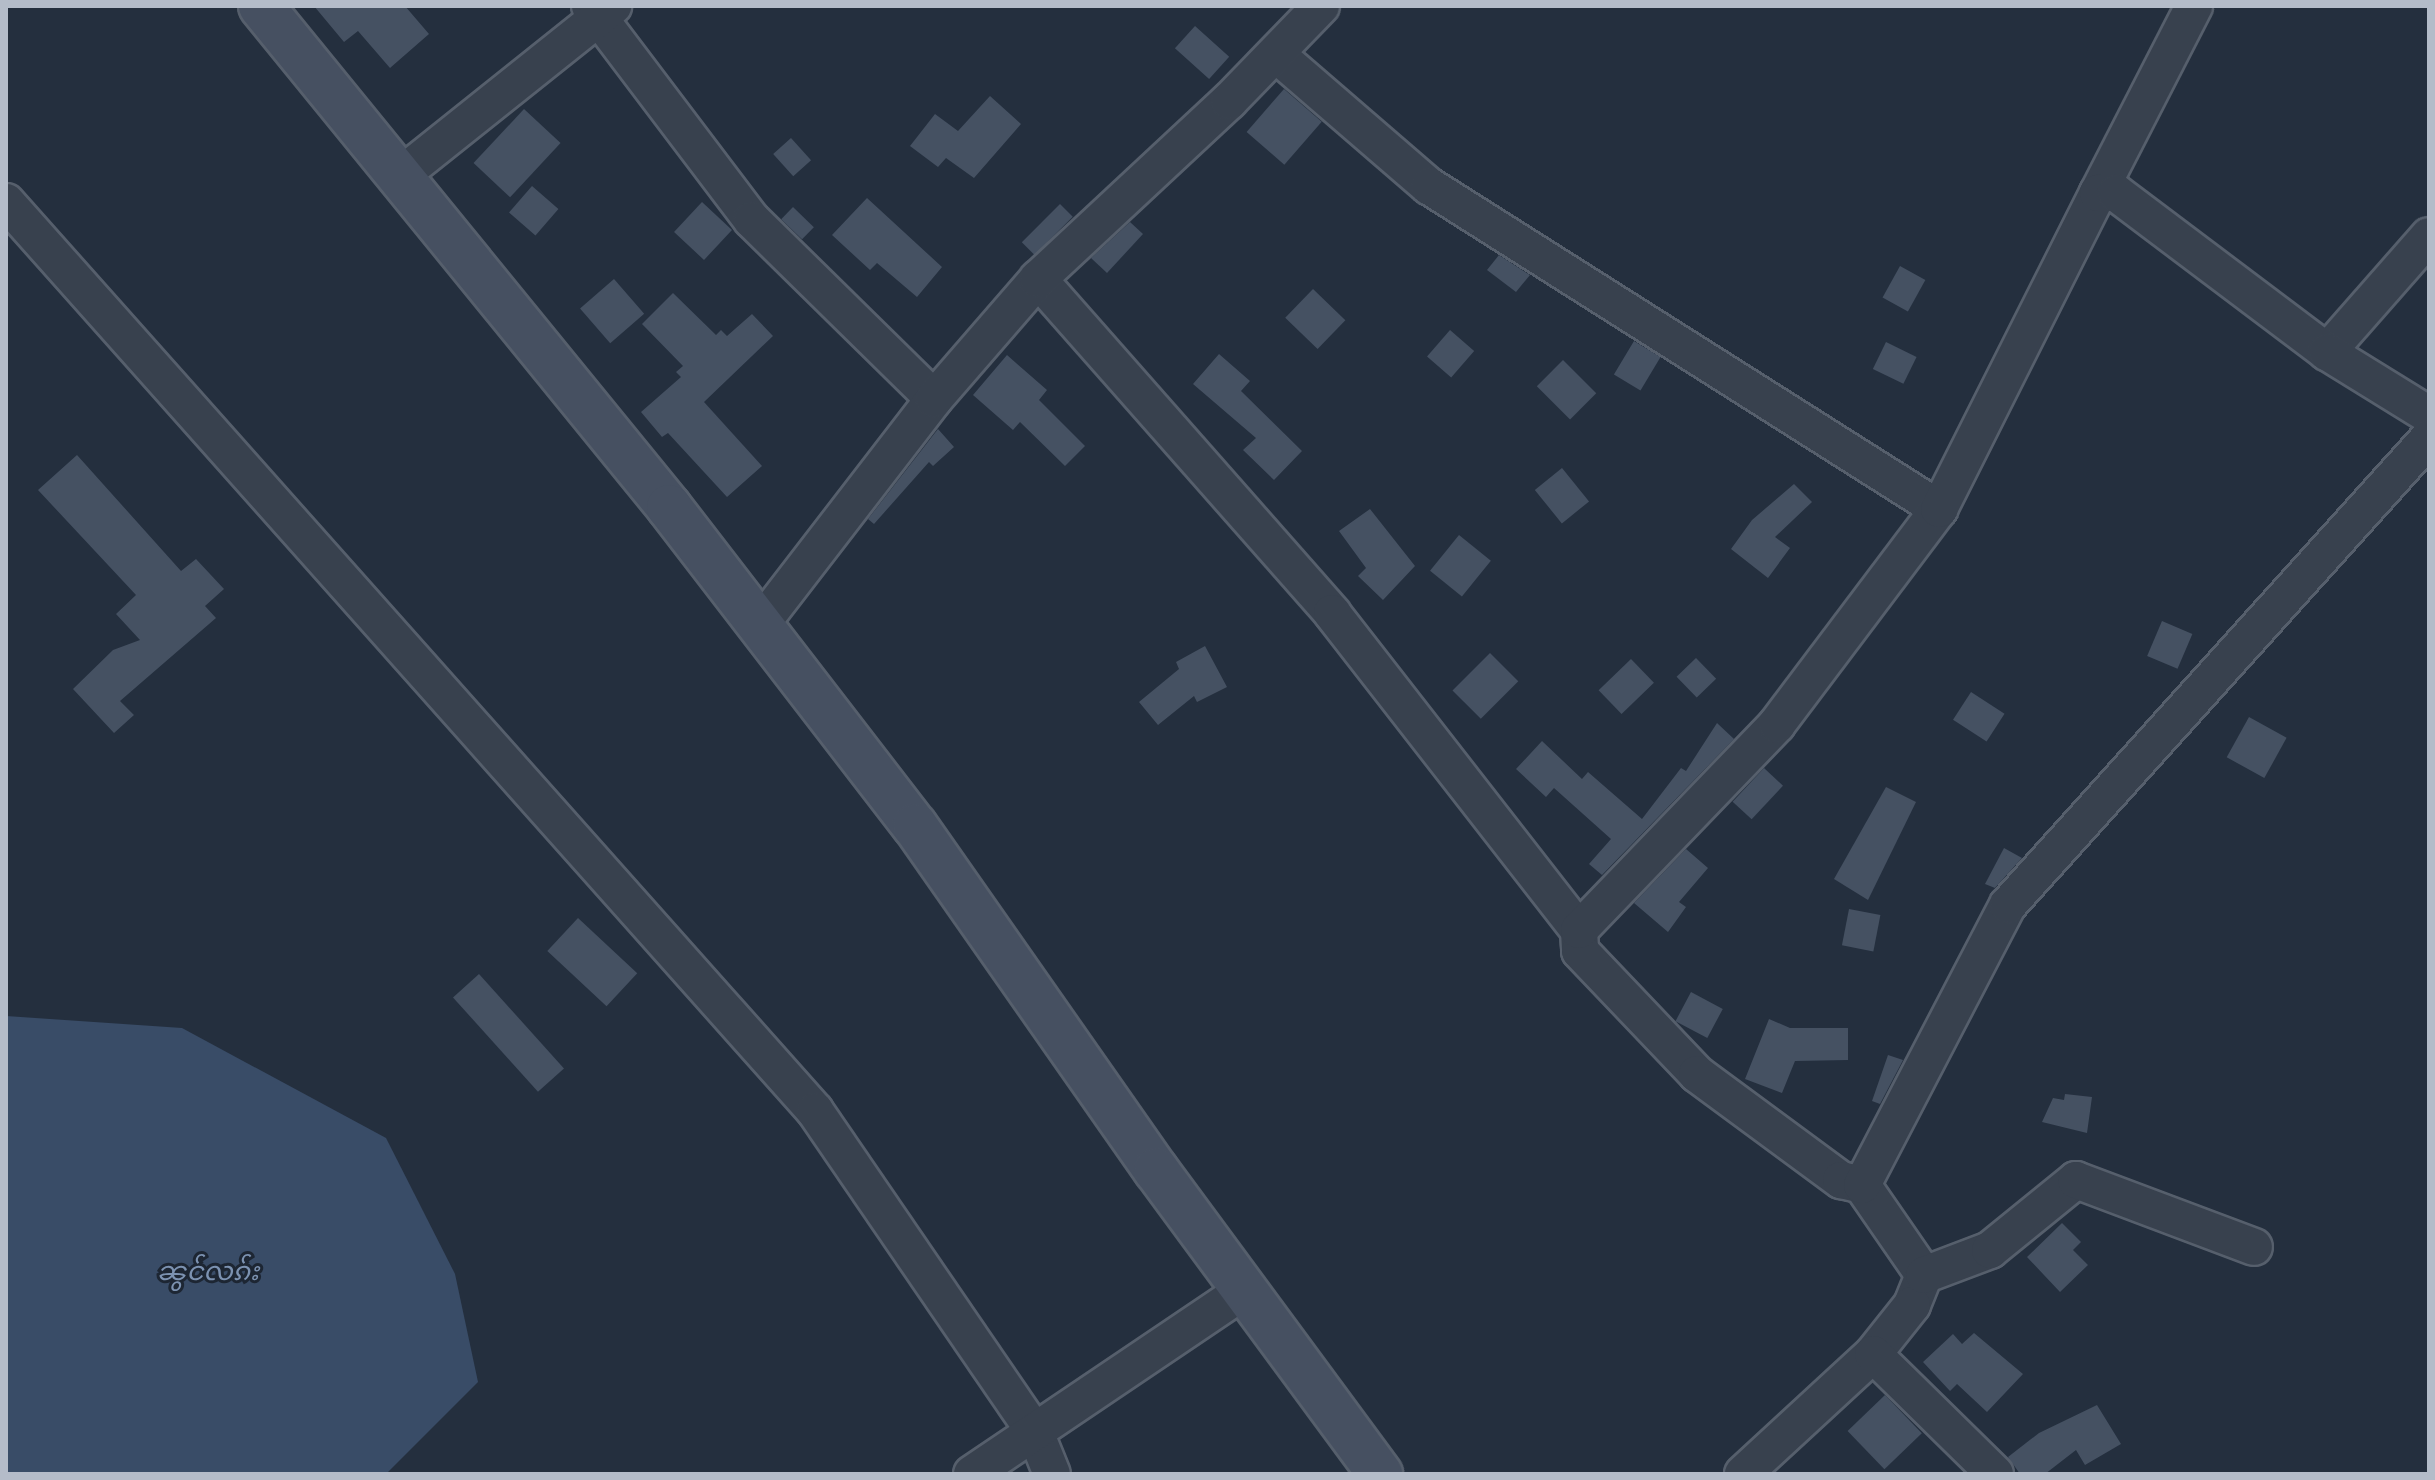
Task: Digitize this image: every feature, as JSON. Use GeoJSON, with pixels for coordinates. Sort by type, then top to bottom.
{"type":"FeatureCollection","features":[{"type":"Feature","properties":{"kind":"main road"},"geometry":{"type":"LineString","coordinates":[[261,6],[760,625],[915,826],[1245,1290],[1380,1474]]}},
{"type":"Feature","properties":{"kind":"street"},"geometry":{"type":"LineString","coordinates":[[760,625],[934,399],[1038,279],[1277,55],[1321,6]]}},
{"type":"Feature","properties":{"kind":"street"},"geometry":{"type":"LineString","coordinates":[[1579,930],[1777,724],[1939,509],[2194,6]]}},
{"type":"Feature","properties":{"kind":"street"},"geometry":{"type":"LineString","coordinates":[[400,176],[602,9],[752,220],[934,399]]}},
{"type":"Feature","properties":{"kind":"street"},"geometry":{"type":"LineString","coordinates":[[1277,55],[1429,186],[1939,509]]}},
{"type":"Feature","properties":{"kind":"street"},"geometry":{"type":"LineString","coordinates":[[2098,193],[2116,193],[2327,352],[2429,415]]}},
{"type":"Feature","properties":{"kind":"street"},"geometry":{"type":"LineString","coordinates":[[6,202],[815,1111],[1035,1432],[1052,1474]]}},
{"type":"Feature","properties":{"kind":"street"},"geometry":{"type":"LineString","coordinates":[[2327,352],[2429,236]]}},
{"type":"Feature","properties":{"kind":"street"},"geometry":{"type":"LineString","coordinates":[[1038,279],[1332,613],[1579,930],[1580,951],[1697,1074],[1841,1180],[1862,1185],[1924,1275]]}},
{"type":"Feature","properties":{"kind":"street"},"geometry":{"type":"LineString","coordinates":[[1862,1185],[2008,905],[2429,438]]}},
{"type":"Feature","properties":{"kind":"street"},"geometry":{"type":"LineString","coordinates":[[1743,1474],[1873,1354],[1912,1305],[1924,1275],[1990,1250],[2076,1180],[2254,1247]]}},
{"type":"Feature","properties":{"kind":"street"},"geometry":{"type":"LineString","coordinates":[[972,1474],[1245,1290]]}},
{"type":"Feature","properties":{"kind":"street"},"geometry":{"type":"LineString","coordinates":[[1873,1354],[1995,1474]]}},
{"type":"Feature","properties":{"kind":"water","name":"ၼွင်လၵ်း"},"geometry":{"type":"Polygon","coordinates":[[[6,1016],[182,1028],[386,1138],[455,1274],[478,1382],[386,1474],[6,1474],[6,1016]]]}},
{"type":"Feature","properties":{"kind":"building"},"geometry":{"type":"Polygon","coordinates":[[[314,6],[405,6],[429,34],[390,68],[358,31],[344,42],[314,6]]]}},
{"type":"Feature","properties":{"kind":"building"},"geometry":{"type":"Polygon","coordinates":[[[1195,26],[1229,57],[1209,79],[1175,48],[1195,26]]]}},
{"type":"Feature","properties":{"kind":"building"},"geometry":{"type":"Polygon","coordinates":[[[1284,89],[1322,122],[1284,165],[1247,132],[1284,89]]]}},
{"type":"Feature","properties":{"kind":"building"},"geometry":{"type":"Polygon","coordinates":[[[990,96],[1021,124],[974,178],[946,158],[938,167],[910,146],[935,114],[958,131],[990,96]]]}},
{"type":"Feature","properties":{"kind":"building"},"geometry":{"type":"Polygon","coordinates":[[[524,109],[561,143],[510,197],[474,163],[524,109]]]}},
{"type":"Feature","properties":{"kind":"building"},"geometry":{"type":"Polygon","coordinates":[[[791,138],[811,160],[793,176],[773,154],[791,138]]]}},
{"type":"Feature","properties":{"kind":"building"},"geometry":{"type":"Polygon","coordinates":[[[532,186],[558,209],[535,235],[509,212],[532,186]]]}},
{"type":"Feature","properties":{"kind":"building"},"geometry":{"type":"Polygon","coordinates":[[[867,198],[942,267],[917,297],[877,263],[870,270],[832,235],[867,198]]]}},
{"type":"Feature","properties":{"kind":"building"},"geometry":{"type":"Polygon","coordinates":[[[702,202],[732,230],[704,260],[674,232],[702,202]]]}},
{"type":"Feature","properties":{"kind":"building"},"geometry":{"type":"Polygon","coordinates":[[[1060,204],[1073,217],[1035,255],[1022,242],[1060,204]]]}},
{"type":"Feature","properties":{"kind":"building"},"geometry":{"type":"Polygon","coordinates":[[[793,207],[814,227],[802,239],[781,219],[793,207]]]}},
{"type":"Feature","properties":{"kind":"building"},"geometry":{"type":"Polygon","coordinates":[[[1130,222],[1143,234],[1107,273],[1091,258],[1130,222]]]}},
{"type":"Feature","properties":{"kind":"building"},"geometry":{"type":"Polygon","coordinates":[[[1499,255],[1530,275],[1516,292],[1487,270],[1499,255]]]}},
{"type":"Feature","properties":{"kind":"building"},"geometry":{"type":"Polygon","coordinates":[[[1900,266],[1925,280],[1908,312],[1883,297],[1900,266]]]}},
{"type":"Feature","properties":{"kind":"building"},"geometry":{"type":"Polygon","coordinates":[[[614,279],[644,314],[610,343],[580,309],[614,279]]]}},
{"type":"Feature","properties":{"kind":"building"},"geometry":{"type":"Polygon","coordinates":[[[1313,289],[1345,320],[1318,349],[1285,318],[1313,289]]]}},
{"type":"Feature","properties":{"kind":"building"},"geometry":{"type":"Polygon","coordinates":[[[673,293],[716,335],[721,330],[727,336],[752,314],[773,336],[704,402],[762,466],[727,497],[668,433],[662,437],[641,412],[681,377],[676,372],[683,366],[642,324],[673,293]]]}},
{"type":"Feature","properties":{"kind":"building"},"geometry":{"type":"Polygon","coordinates":[[[1450,330],[1474,351],[1451,377],[1427,356],[1450,330]]]}},
{"type":"Feature","properties":{"kind":"building"},"geometry":{"type":"Polygon","coordinates":[[[1634,341],[1661,357],[1640,390],[1614,374],[1634,341]]]}},
{"type":"Feature","properties":{"kind":"building"},"geometry":{"type":"Polygon","coordinates":[[[1886,342],[1917,357],[1903,384],[1873,369],[1886,342]]]}},
{"type":"Feature","properties":{"kind":"building"},"geometry":{"type":"Polygon","coordinates":[[[1219,354],[1250,381],[1241,391],[1302,451],[1274,480],[1243,450],[1256,438],[1193,384],[1219,354]]]}},
{"type":"Feature","properties":{"kind":"building"},"geometry":{"type":"Polygon","coordinates":[[[1007,355],[1047,390],[1039,400],[1085,446],[1065,466],[1020,422],[1013,430],[973,395],[1007,355]]]}},
{"type":"Feature","properties":{"kind":"building"},"geometry":{"type":"Polygon","coordinates":[[[1563,360],[1596,393],[1570,419],[1537,386],[1563,360]]]}},
{"type":"Feature","properties":{"kind":"building"},"geometry":{"type":"Polygon","coordinates":[[[938,429],[954,447],[933,466],[929,462],[874,524],[868,519],[938,429]]]}},
{"type":"Feature","properties":{"kind":"building"},"geometry":{"type":"Polygon","coordinates":[[[77,455],[181,571],[196,559],[224,589],[205,606],[216,618],[120,701],[134,715],[114,733],[73,689],[113,650],[140,640],[116,614],[136,595],[38,490],[77,455]]]}},
{"type":"Feature","properties":{"kind":"building"},"geometry":{"type":"Polygon","coordinates":[[[1562,468],[1589,501],[1562,523],[1535,490],[1562,468]]]}},
{"type":"Feature","properties":{"kind":"building"},"geometry":{"type":"Polygon","coordinates":[[[1794,484],[1812,502],[1775,537],[1790,548],[1768,578],[1731,549],[1752,520],[1794,484]]]}},
{"type":"Feature","properties":{"kind":"building"},"geometry":{"type":"Polygon","coordinates":[[[1370,509],[1415,566],[1383,600],[1358,576],[1366,568],[1339,531],[1370,509]]]}},
{"type":"Feature","properties":{"kind":"building"},"geometry":{"type":"Polygon","coordinates":[[[1459,535],[1491,561],[1462,597],[1430,571],[1459,535]]]}},
{"type":"Feature","properties":{"kind":"building"},"geometry":{"type":"Polygon","coordinates":[[[2162,621],[2192,634],[2178,669],[2147,656],[2162,621]]]}},
{"type":"Feature","properties":{"kind":"building"},"geometry":{"type":"Polygon","coordinates":[[[1205,646],[1227,687],[1197,702],[1194,696],[1158,725],[1139,702],[1179,669],[1176,662],[1205,646]]]}},
{"type":"Feature","properties":{"kind":"building"},"geometry":{"type":"Polygon","coordinates":[[[1490,653],[1518,681],[1481,719],[1453,690],[1490,653]]]}},
{"type":"Feature","properties":{"kind":"building"},"geometry":{"type":"Polygon","coordinates":[[[1696,658],[1716,679],[1697,698],[1677,677],[1696,658]]]}},
{"type":"Feature","properties":{"kind":"building"},"geometry":{"type":"Polygon","coordinates":[[[1631,659],[1654,683],[1622,714],[1599,690],[1631,659]]]}},
{"type":"Feature","properties":{"kind":"building"},"geometry":{"type":"Polygon","coordinates":[[[1971,692],[2005,714],[1987,741],[1953,720],[1971,692]]]}},
{"type":"Feature","properties":{"kind":"building"},"geometry":{"type":"Polygon","coordinates":[[[2249,717],[2287,738],[2264,778],[2227,757],[2249,717]]]}},
{"type":"Feature","properties":{"kind":"building"},"geometry":{"type":"Polygon","coordinates":[[[1717,723],[1734,739],[1602,875],[1589,864],[1611,839],[1554,788],[1546,797],[1516,769],[1542,741],[1582,779],[1588,772],[1642,819],[1681,768],[1686,771],[1717,723]]]}},
{"type":"Feature","properties":{"kind":"building"},"geometry":{"type":"Polygon","coordinates":[[[1764,768],[1783,786],[1752,819],[1733,802],[1764,768]]]}},
{"type":"Feature","properties":{"kind":"building"},"geometry":{"type":"Polygon","coordinates":[[[1886,787],[1916,802],[1868,900],[1834,879],[1886,787]]]}},
{"type":"Feature","properties":{"kind":"building"},"geometry":{"type":"Polygon","coordinates":[[[2004,848],[2022,858],[1995,888],[1985,884],[2004,848]]]}},
{"type":"Feature","properties":{"kind":"building"},"geometry":{"type":"Polygon","coordinates":[[[1686,849],[1708,868],[1679,902],[1686,907],[1668,932],[1634,903],[1686,849]]]}},
{"type":"Feature","properties":{"kind":"building"},"geometry":{"type":"Polygon","coordinates":[[[1849,909],[1880,915],[1873,951],[1842,945],[1849,909]]]}},
{"type":"Feature","properties":{"kind":"building"},"geometry":{"type":"Polygon","coordinates":[[[578,918],[637,973],[607,1006],[547,951],[578,918]]]}},
{"type":"Feature","properties":{"kind":"building"},"geometry":{"type":"Polygon","coordinates":[[[479,974],[564,1068],[538,1092],[453,997],[479,974]]]}},
{"type":"Feature","properties":{"kind":"building"},"geometry":{"type":"Polygon","coordinates":[[[1691,992],[1723,1009],[1707,1038],[1676,1021],[1691,992]]]}},
{"type":"Feature","properties":{"kind":"building"},"geometry":{"type":"Polygon","coordinates":[[[1769,1019],[1790,1028],[1848,1028],[1848,1060],[1795,1061],[1782,1093],[1745,1079],[1769,1019]]]}},
{"type":"Feature","properties":{"kind":"building"},"geometry":{"type":"Polygon","coordinates":[[[1888,1055],[1903,1060],[1880,1104],[1872,1101],[1888,1055]]]}},
{"type":"Feature","properties":{"kind":"building"},"geometry":{"type":"Polygon","coordinates":[[[2065,1094],[2092,1097],[2087,1133],[2042,1122],[2053,1098],[2064,1100],[2065,1094]]]}},
{"type":"Feature","properties":{"kind":"building"},"geometry":{"type":"Polygon","coordinates":[[[2062,1223],[2081,1242],[2073,1250],[2088,1265],[2060,1292],[2027,1257],[2062,1223]]]}},
{"type":"Feature","properties":{"kind":"building"},"geometry":{"type":"Polygon","coordinates":[[[1974,1333],[2023,1374],[1987,1412],[1957,1384],[1950,1391],[1923,1362],[1953,1334],[1962,1344],[1974,1333]]]}},
{"type":"Feature","properties":{"kind":"building"},"geometry":{"type":"Polygon","coordinates":[[[1885,1395],[1922,1433],[1884,1469],[1848,1431],[1885,1395]]]}},
{"type":"Feature","properties":{"kind":"building"},"geometry":{"type":"Polygon","coordinates":[[[2097,1405],[2121,1444],[2085,1465],[2076,1450],[2045,1474],[2020,1474],[2008,1457],[2039,1433],[2097,1405]]]}}]}
